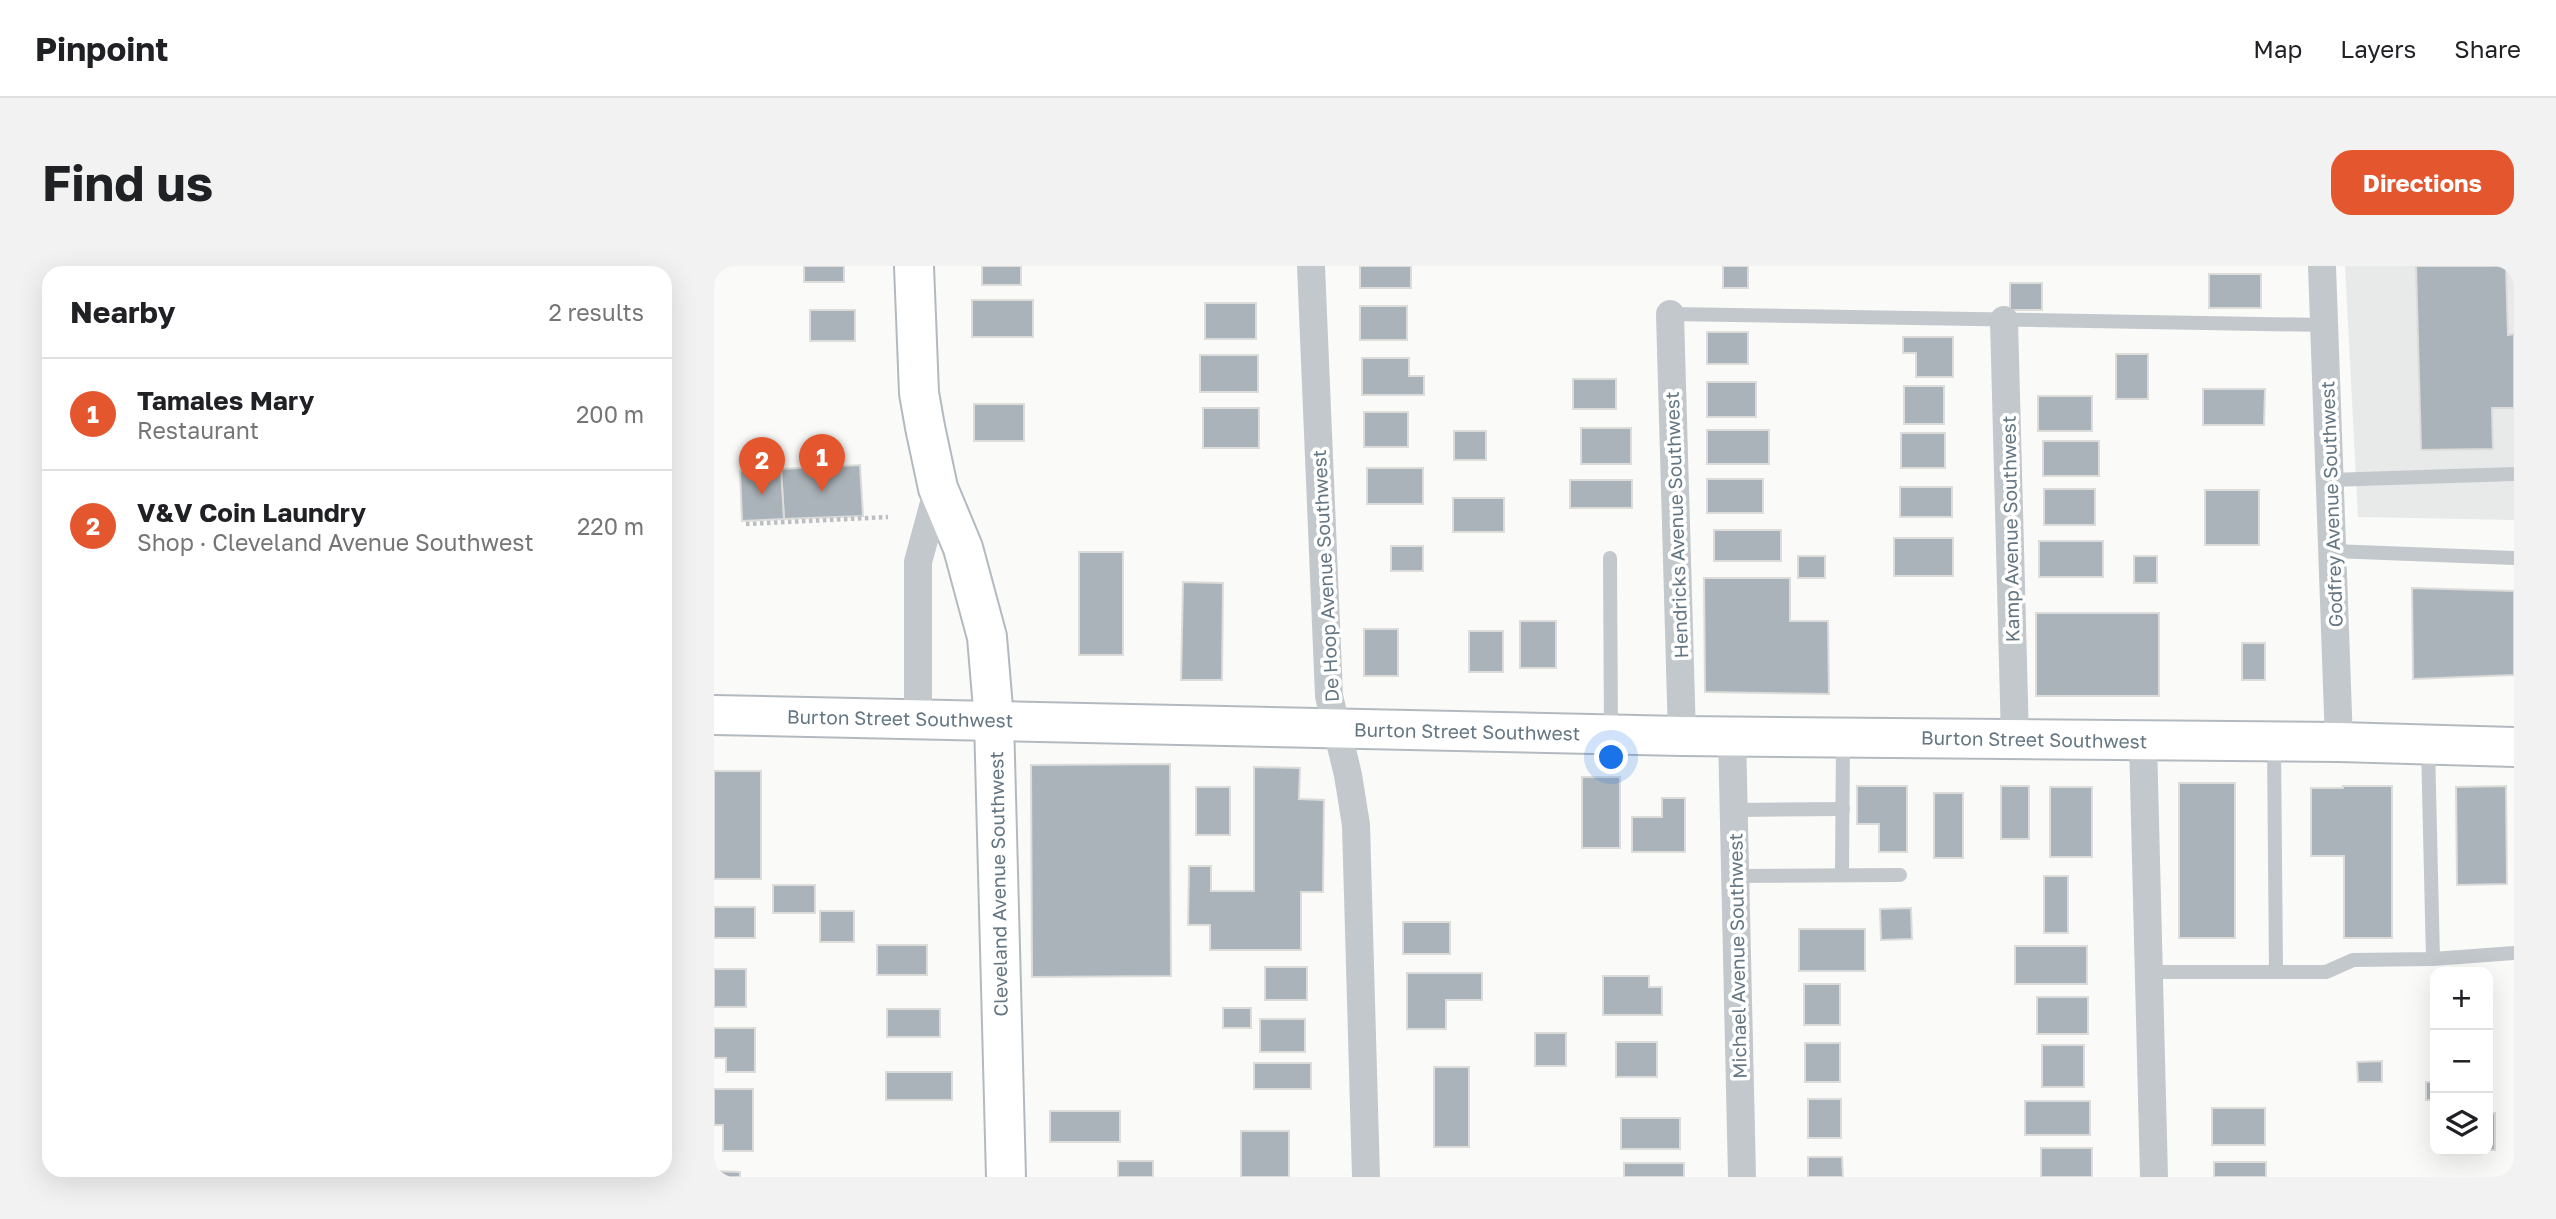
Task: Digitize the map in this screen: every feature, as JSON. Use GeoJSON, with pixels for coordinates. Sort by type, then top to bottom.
{"type":"FeatureCollection","features":[{"type":"Feature","properties":{"kind":"main road","name":"Cleveland Avenue Southwest"},"geometry":{"type":"LineString","coordinates":[[914,266],[919,393],[938,488],[963,548],[987,636],[994,720],[1006,1177]]}},
{"type":"Feature","properties":{"kind":"main road","name":"Burton Street Southwest"},"geometry":{"type":"LineString","coordinates":[[714,715],[1682,736],[2339,742],[2514,747]]}},
{"type":"Feature","properties":{"kind":"street","name":"De Hoop Avenue Southwest"},"geometry":{"type":"LineString","coordinates":[[1311,266],[1329,696],[1348,775],[1356,825],[1366,1177]]}},
{"type":"Feature","properties":{"kind":"street","name":"Godfrey Avenue Southwest"},"geometry":{"type":"LineString","coordinates":[[2322,266],[2339,742]]}},
{"type":"Feature","properties":{"kind":"street","name":"Hendricks Avenue Southwest"},"geometry":{"type":"LineString","coordinates":[[1670,314],[1682,736]]}},
{"type":"Feature","properties":{"kind":"street","name":"Kamp Avenue Southwest"},"geometry":{"type":"LineString","coordinates":[[2004,320],[2015,739]]}},
{"type":"Feature","properties":{"kind":"street"},"geometry":{"type":"LineString","coordinates":[[918,718],[918,562],[938,488]]}},
{"type":"Feature","properties":{"kind":"street","name":"Michael Avenue Southwest"},"geometry":{"type":"LineString","coordinates":[[1732,735],[1742,1177]]}},
{"type":"Feature","properties":{"kind":"street"},"geometry":{"type":"LineString","coordinates":[[2143,741],[2154,1177]]}},
{"type":"Feature","properties":{"kind":"lane"},"geometry":{"type":"LineString","coordinates":[[1670,314],[2325,325]]}},
{"type":"Feature","properties":{"kind":"lane"},"geometry":{"type":"LineString","coordinates":[[2330,480],[2514,474]]}},
{"type":"Feature","properties":{"kind":"lane"},"geometry":{"type":"LineString","coordinates":[[2333,551],[2514,558]]}},
{"type":"Feature","properties":{"kind":"lane"},"geometry":{"type":"LineString","coordinates":[[1610,558],[1611,734]]}},
{"type":"Feature","properties":{"kind":"lane"},"geometry":{"type":"LineString","coordinates":[[1843,737],[1843,875]]}},
{"type":"Feature","properties":{"kind":"lane"},"geometry":{"type":"LineString","coordinates":[[2274,742],[2276,972]]}},
{"type":"Feature","properties":{"kind":"lane"},"geometry":{"type":"LineString","coordinates":[[2428,744],[2433,959]]}},
{"type":"Feature","properties":{"kind":"lane"},"geometry":{"type":"LineString","coordinates":[[1734,810],[1843,809]]}},
{"type":"Feature","properties":{"kind":"lane"},"geometry":{"type":"LineString","coordinates":[[1735,876],[1900,875]]}},
{"type":"Feature","properties":{"kind":"lane"},"geometry":{"type":"LineString","coordinates":[[2149,972],[2326,972],[2353,960],[2433,959],[2514,953]]}},
{"type":"Feature","properties":{"kind":"path"},"geometry":{"type":"LineString","coordinates":[[746,524],[888,517]]}},
{"type":"Feature","properties":{"kind":"shaded area"},"geometry":{"type":"Polygon","coordinates":[[[2345,266],[2514,266],[2514,520],[2358,517],[2345,266]]]}},
{"type":"Feature","properties":{"kind":"building"},"geometry":{"type":"Polygon","coordinates":[[[804,266],[844,266],[844,282],[804,282],[804,266]]]}},
{"type":"Feature","properties":{"kind":"building"},"geometry":{"type":"Polygon","coordinates":[[[982,266],[1021,266],[1021,285],[982,285],[982,266]]]}},
{"type":"Feature","properties":{"kind":"building"},"geometry":{"type":"Polygon","coordinates":[[[1360,266],[1411,266],[1411,288],[1360,288],[1360,266]]]}},
{"type":"Feature","properties":{"kind":"building"},"geometry":{"type":"Polygon","coordinates":[[[1723,266],[1748,266],[1748,288],[1723,288],[1723,266]]]}},
{"type":"Feature","properties":{"kind":"building"},"geometry":{"type":"Polygon","coordinates":[[[2416,266],[2506,266],[2508,335],[2514,334],[2514,408],[2492,408],[2493,449],[2421,450],[2416,266]]]}},
{"type":"Feature","properties":{"kind":"building"},"geometry":{"type":"Polygon","coordinates":[[[2209,274],[2261,274],[2261,308],[2209,308],[2209,274]]]}},
{"type":"Feature","properties":{"kind":"building"},"geometry":{"type":"Polygon","coordinates":[[[2010,283],[2042,283],[2042,310],[2010,310],[2010,283]]]}},
{"type":"Feature","properties":{"kind":"building"},"geometry":{"type":"Polygon","coordinates":[[[972,300],[1033,300],[1033,337],[972,337],[972,300]]]}},
{"type":"Feature","properties":{"kind":"building"},"geometry":{"type":"Polygon","coordinates":[[[1205,303],[1256,303],[1256,339],[1205,339],[1205,303]]]}},
{"type":"Feature","properties":{"kind":"building"},"geometry":{"type":"Polygon","coordinates":[[[1360,306],[1407,306],[1407,340],[1360,340],[1360,306]]]}},
{"type":"Feature","properties":{"kind":"building"},"geometry":{"type":"Polygon","coordinates":[[[810,310],[855,310],[855,341],[810,341],[810,310]]]}},
{"type":"Feature","properties":{"kind":"building"},"geometry":{"type":"Polygon","coordinates":[[[1707,332],[1748,332],[1748,364],[1707,364],[1707,332]]]}},
{"type":"Feature","properties":{"kind":"building"},"geometry":{"type":"Polygon","coordinates":[[[1903,337],[1953,337],[1953,377],[1916,377],[1916,353],[1903,353],[1903,337]]]}},
{"type":"Feature","properties":{"kind":"building"},"geometry":{"type":"Polygon","coordinates":[[[2116,354],[2148,354],[2148,399],[2116,399],[2116,354]]]}},
{"type":"Feature","properties":{"kind":"building"},"geometry":{"type":"Polygon","coordinates":[[[1200,355],[1258,355],[1258,392],[1200,392],[1200,355]]]}},
{"type":"Feature","properties":{"kind":"building"},"geometry":{"type":"Polygon","coordinates":[[[1362,358],[1409,358],[1409,376],[1424,376],[1424,395],[1362,395],[1362,358]]]}},
{"type":"Feature","properties":{"kind":"building"},"geometry":{"type":"Polygon","coordinates":[[[1573,379],[1616,379],[1616,409],[1573,409],[1573,379]]]}},
{"type":"Feature","properties":{"kind":"building"},"geometry":{"type":"Polygon","coordinates":[[[1707,382],[1756,382],[1756,417],[1707,417],[1707,382]]]}},
{"type":"Feature","properties":{"kind":"building"},"geometry":{"type":"Polygon","coordinates":[[[1904,386],[1944,386],[1944,424],[1904,424],[1904,386]]]}},
{"type":"Feature","properties":{"kind":"building"},"geometry":{"type":"Polygon","coordinates":[[[2203,389],[2265,389],[2264,425],[2203,425],[2203,389]]]}},
{"type":"Feature","properties":{"kind":"building"},"geometry":{"type":"Polygon","coordinates":[[[2038,396],[2092,396],[2092,431],[2038,431],[2038,396]]]}},
{"type":"Feature","properties":{"kind":"building"},"geometry":{"type":"Polygon","coordinates":[[[974,404],[1024,404],[1024,441],[974,441],[974,404]]]}},
{"type":"Feature","properties":{"kind":"building"},"geometry":{"type":"Polygon","coordinates":[[[1203,408],[1259,408],[1259,448],[1203,448],[1203,408]]]}},
{"type":"Feature","properties":{"kind":"building"},"geometry":{"type":"Polygon","coordinates":[[[1364,412],[1408,412],[1408,447],[1364,447],[1364,412]]]}},
{"type":"Feature","properties":{"kind":"building"},"geometry":{"type":"Polygon","coordinates":[[[1581,428],[1631,428],[1631,464],[1581,464],[1581,428]]]}},
{"type":"Feature","properties":{"kind":"building"},"geometry":{"type":"Polygon","coordinates":[[[1707,430],[1769,430],[1769,464],[1707,464],[1707,430]]]}},
{"type":"Feature","properties":{"kind":"building"},"geometry":{"type":"Polygon","coordinates":[[[1454,431],[1486,431],[1486,460],[1454,460],[1454,431]]]}},
{"type":"Feature","properties":{"kind":"building"},"geometry":{"type":"Polygon","coordinates":[[[1901,433],[1945,433],[1945,468],[1901,468],[1901,433]]]}},
{"type":"Feature","properties":{"kind":"building"},"geometry":{"type":"Polygon","coordinates":[[[2043,441],[2099,441],[2099,476],[2043,476],[2043,441]]]}},
{"type":"Feature","properties":{"kind":"building"},"geometry":{"type":"Polygon","coordinates":[[[860,465],[863,516],[784,519],[781,469],[860,465]]]}},
{"type":"Feature","properties":{"kind":"building"},"geometry":{"type":"Polygon","coordinates":[[[1367,468],[1423,468],[1423,504],[1367,504],[1367,468]]]}},
{"type":"Feature","properties":{"kind":"building"},"geometry":{"type":"Polygon","coordinates":[[[781,469],[784,519],[742,521],[740,471],[781,469]]]}},
{"type":"Feature","properties":{"kind":"building"},"geometry":{"type":"Polygon","coordinates":[[[1707,479],[1763,479],[1763,513],[1707,513],[1707,479]]]}},
{"type":"Feature","properties":{"kind":"building"},"geometry":{"type":"Polygon","coordinates":[[[1570,480],[1632,480],[1632,508],[1570,508],[1570,480]]]}},
{"type":"Feature","properties":{"kind":"building"},"geometry":{"type":"Polygon","coordinates":[[[1900,487],[1952,487],[1952,517],[1900,517],[1900,487]]]}},
{"type":"Feature","properties":{"kind":"building"},"geometry":{"type":"Polygon","coordinates":[[[2044,489],[2095,489],[2095,525],[2044,525],[2044,489]]]}},
{"type":"Feature","properties":{"kind":"building"},"geometry":{"type":"Polygon","coordinates":[[[2205,490],[2259,490],[2259,545],[2205,545],[2205,490]]]}},
{"type":"Feature","properties":{"kind":"building"},"geometry":{"type":"Polygon","coordinates":[[[1453,498],[1504,498],[1504,532],[1453,532],[1453,498]]]}},
{"type":"Feature","properties":{"kind":"building"},"geometry":{"type":"Polygon","coordinates":[[[1714,530],[1781,530],[1781,561],[1714,561],[1714,530]]]}},
{"type":"Feature","properties":{"kind":"building"},"geometry":{"type":"Polygon","coordinates":[[[1894,538],[1953,538],[1953,576],[1894,576],[1894,538]]]}},
{"type":"Feature","properties":{"kind":"building"},"geometry":{"type":"Polygon","coordinates":[[[2039,541],[2103,541],[2103,577],[2039,577],[2039,541]]]}},
{"type":"Feature","properties":{"kind":"building"},"geometry":{"type":"Polygon","coordinates":[[[1391,546],[1423,546],[1423,571],[1391,571],[1391,546]]]}},
{"type":"Feature","properties":{"kind":"building"},"geometry":{"type":"Polygon","coordinates":[[[1079,552],[1123,552],[1123,655],[1079,655],[1079,552]]]}},
{"type":"Feature","properties":{"kind":"building"},"geometry":{"type":"Polygon","coordinates":[[[1798,556],[1825,556],[1825,578],[1798,578],[1798,556]]]}},
{"type":"Feature","properties":{"kind":"building"},"geometry":{"type":"Polygon","coordinates":[[[2134,556],[2157,556],[2157,583],[2134,583],[2134,556]]]}},
{"type":"Feature","properties":{"kind":"building"},"geometry":{"type":"Polygon","coordinates":[[[1704,578],[1790,578],[1790,621],[1828,621],[1829,694],[1705,692],[1704,578]]]}},
{"type":"Feature","properties":{"kind":"building"},"geometry":{"type":"Polygon","coordinates":[[[1183,582],[1223,583],[1222,680],[1181,680],[1183,582]]]}},
{"type":"Feature","properties":{"kind":"building"},"geometry":{"type":"Polygon","coordinates":[[[2412,588],[2514,591],[2514,675],[2413,679],[2412,588]]]}},
{"type":"Feature","properties":{"kind":"building"},"geometry":{"type":"Polygon","coordinates":[[[2036,613],[2159,613],[2159,696],[2036,696],[2036,613]]]}},
{"type":"Feature","properties":{"kind":"building"},"geometry":{"type":"Polygon","coordinates":[[[1520,621],[1556,621],[1556,668],[1520,668],[1520,621]]]}},
{"type":"Feature","properties":{"kind":"building"},"geometry":{"type":"Polygon","coordinates":[[[1364,629],[1398,629],[1398,676],[1364,676],[1364,629]]]}},
{"type":"Feature","properties":{"kind":"building"},"geometry":{"type":"Polygon","coordinates":[[[1469,631],[1503,631],[1503,672],[1469,672],[1469,631]]]}},
{"type":"Feature","properties":{"kind":"building"},"geometry":{"type":"Polygon","coordinates":[[[2242,643],[2265,643],[2265,680],[2242,680],[2242,643]]]}},
{"type":"Feature","properties":{"kind":"building"},"geometry":{"type":"Polygon","coordinates":[[[1170,764],[1171,976],[1032,977],[1031,765],[1170,764]]]}},
{"type":"Feature","properties":{"kind":"building"},"geometry":{"type":"Polygon","coordinates":[[[1254,767],[1300,768],[1299,799],[1324,800],[1323,892],[1301,892],[1301,950],[1210,950],[1210,925],[1188,925],[1189,866],[1211,866],[1211,891],[1254,891],[1254,767]]]}},
{"type":"Feature","properties":{"kind":"building"},"geometry":{"type":"Polygon","coordinates":[[[714,771],[761,771],[761,879],[714,879],[714,771]]]}},
{"type":"Feature","properties":{"kind":"building"},"geometry":{"type":"Polygon","coordinates":[[[1582,777],[1620,777],[1620,848],[1582,848],[1582,777]]]}},
{"type":"Feature","properties":{"kind":"building"},"geometry":{"type":"Polygon","coordinates":[[[2179,783],[2235,783],[2235,938],[2179,938],[2179,783]]]}},
{"type":"Feature","properties":{"kind":"building"},"geometry":{"type":"Polygon","coordinates":[[[1857,786],[1907,786],[1907,852],[1879,852],[1879,824],[1857,824],[1857,786]]]}},
{"type":"Feature","properties":{"kind":"building"},"geometry":{"type":"Polygon","coordinates":[[[2001,786],[2029,786],[2029,839],[2001,839],[2001,786]]]}},
{"type":"Feature","properties":{"kind":"building"},"geometry":{"type":"Polygon","coordinates":[[[2392,786],[2392,938],[2344,938],[2344,856],[2311,856],[2311,788],[2392,786]]]}},
{"type":"Feature","properties":{"kind":"building"},"geometry":{"type":"Polygon","coordinates":[[[2506,786],[2507,884],[2457,885],[2456,787],[2506,786]]]}},
{"type":"Feature","properties":{"kind":"building"},"geometry":{"type":"Polygon","coordinates":[[[1196,787],[1230,787],[1230,835],[1196,835],[1196,787]]]}},
{"type":"Feature","properties":{"kind":"building"},"geometry":{"type":"Polygon","coordinates":[[[2050,787],[2092,787],[2092,857],[2050,857],[2050,787]]]}},
{"type":"Feature","properties":{"kind":"building"},"geometry":{"type":"Polygon","coordinates":[[[1934,793],[1963,793],[1963,858],[1934,858],[1934,793]]]}},
{"type":"Feature","properties":{"kind":"building"},"geometry":{"type":"Polygon","coordinates":[[[1662,798],[1685,798],[1685,852],[1632,852],[1632,817],[1662,817],[1662,798]]]}},
{"type":"Feature","properties":{"kind":"building"},"geometry":{"type":"Polygon","coordinates":[[[2044,876],[2068,876],[2068,933],[2044,933],[2044,876]]]}},
{"type":"Feature","properties":{"kind":"building"},"geometry":{"type":"Polygon","coordinates":[[[773,885],[815,885],[815,913],[773,913],[773,885]]]}},
{"type":"Feature","properties":{"kind":"building"},"geometry":{"type":"Polygon","coordinates":[[[714,907],[755,907],[755,938],[714,938],[714,907]]]}},
{"type":"Feature","properties":{"kind":"building"},"geometry":{"type":"Polygon","coordinates":[[[1911,908],[1912,939],[1881,940],[1880,909],[1911,908]]]}},
{"type":"Feature","properties":{"kind":"building"},"geometry":{"type":"Polygon","coordinates":[[[820,911],[854,911],[854,942],[820,942],[820,911]]]}},
{"type":"Feature","properties":{"kind":"building"},"geometry":{"type":"Polygon","coordinates":[[[1403,922],[1450,922],[1450,954],[1403,954],[1403,922]]]}},
{"type":"Feature","properties":{"kind":"building"},"geometry":{"type":"Polygon","coordinates":[[[1799,929],[1865,929],[1865,971],[1799,971],[1799,929]]]}},
{"type":"Feature","properties":{"kind":"building"},"geometry":{"type":"Polygon","coordinates":[[[877,945],[927,945],[927,975],[877,975],[877,945]]]}},
{"type":"Feature","properties":{"kind":"building"},"geometry":{"type":"Polygon","coordinates":[[[2015,946],[2087,946],[2087,984],[2015,984],[2015,946]]]}},
{"type":"Feature","properties":{"kind":"building"},"geometry":{"type":"Polygon","coordinates":[[[1265,967],[1307,967],[1307,1000],[1265,1000],[1265,967]]]}},
{"type":"Feature","properties":{"kind":"building"},"geometry":{"type":"Polygon","coordinates":[[[714,969],[746,969],[746,1007],[714,1007],[714,969]]]}},
{"type":"Feature","properties":{"kind":"building"},"geometry":{"type":"Polygon","coordinates":[[[1407,973],[1482,973],[1482,1000],[1446,1000],[1446,1029],[1407,1029],[1407,973]]]}},
{"type":"Feature","properties":{"kind":"building"},"geometry":{"type":"Polygon","coordinates":[[[1603,976],[1649,976],[1649,987],[1662,987],[1662,1015],[1603,1015],[1603,976]]]}},
{"type":"Feature","properties":{"kind":"building"},"geometry":{"type":"Polygon","coordinates":[[[1804,984],[1840,984],[1840,1025],[1804,1025],[1804,984]]]}},
{"type":"Feature","properties":{"kind":"building"},"geometry":{"type":"Polygon","coordinates":[[[2037,997],[2088,997],[2088,1034],[2037,1034],[2037,997]]]}},
{"type":"Feature","properties":{"kind":"building"},"geometry":{"type":"Polygon","coordinates":[[[1223,1008],[1251,1008],[1251,1028],[1223,1028],[1223,1008]]]}},
{"type":"Feature","properties":{"kind":"building"},"geometry":{"type":"Polygon","coordinates":[[[887,1009],[940,1009],[940,1037],[887,1037],[887,1009]]]}},
{"type":"Feature","properties":{"kind":"building"},"geometry":{"type":"Polygon","coordinates":[[[1260,1019],[1305,1019],[1305,1052],[1260,1052],[1260,1019]]]}},
{"type":"Feature","properties":{"kind":"building"},"geometry":{"type":"Polygon","coordinates":[[[714,1028],[755,1028],[755,1072],[726,1072],[726,1058],[714,1058],[714,1028]]]}},
{"type":"Feature","properties":{"kind":"building"},"geometry":{"type":"Polygon","coordinates":[[[1535,1033],[1566,1033],[1566,1066],[1535,1066],[1535,1033]]]}},
{"type":"Feature","properties":{"kind":"building"},"geometry":{"type":"Polygon","coordinates":[[[1616,1042],[1657,1042],[1657,1077],[1616,1077],[1616,1042]]]}},
{"type":"Feature","properties":{"kind":"building"},"geometry":{"type":"Polygon","coordinates":[[[1805,1043],[1840,1043],[1840,1082],[1805,1082],[1805,1043]]]}},
{"type":"Feature","properties":{"kind":"building"},"geometry":{"type":"Polygon","coordinates":[[[2042,1045],[2084,1045],[2084,1087],[2042,1087],[2042,1045]]]}},
{"type":"Feature","properties":{"kind":"building"},"geometry":{"type":"Polygon","coordinates":[[[2382,1061],[2382,1082],[2358,1082],[2357,1062],[2382,1061]]]}},
{"type":"Feature","properties":{"kind":"building"},"geometry":{"type":"Polygon","coordinates":[[[1254,1063],[1311,1063],[1311,1089],[1254,1089],[1254,1063]]]}},
{"type":"Feature","properties":{"kind":"building"},"geometry":{"type":"Polygon","coordinates":[[[1434,1067],[1469,1067],[1469,1147],[1434,1147],[1434,1067]]]}},
{"type":"Feature","properties":{"kind":"building"},"geometry":{"type":"Polygon","coordinates":[[[886,1072],[952,1072],[952,1100],[886,1100],[886,1072]]]}},
{"type":"Feature","properties":{"kind":"building"},"geometry":{"type":"Polygon","coordinates":[[[2426,1082],[2430,1082],[2430,1100],[2426,1100],[2426,1082]]]}},
{"type":"Feature","properties":{"kind":"building"},"geometry":{"type":"Polygon","coordinates":[[[714,1089],[753,1089],[753,1151],[723,1151],[723,1125],[714,1125],[714,1089]]]}},
{"type":"Feature","properties":{"kind":"building"},"geometry":{"type":"Polygon","coordinates":[[[1808,1099],[1841,1099],[1841,1138],[1808,1138],[1808,1099]]]}},
{"type":"Feature","properties":{"kind":"building"},"geometry":{"type":"Polygon","coordinates":[[[2025,1101],[2090,1101],[2090,1135],[2025,1135],[2025,1101]]]}},
{"type":"Feature","properties":{"kind":"building"},"geometry":{"type":"Polygon","coordinates":[[[2212,1108],[2265,1108],[2265,1145],[2212,1145],[2212,1108]]]}},
{"type":"Feature","properties":{"kind":"building"},"geometry":{"type":"Polygon","coordinates":[[[1050,1111],[1120,1111],[1120,1142],[1050,1142],[1050,1111]]]}},
{"type":"Feature","properties":{"kind":"building"},"geometry":{"type":"Polygon","coordinates":[[[2493,1113],[2495,1113],[2493,1150],[2493,1113]]]}},
{"type":"Feature","properties":{"kind":"building"},"geometry":{"type":"Polygon","coordinates":[[[1621,1118],[1680,1118],[1680,1149],[1621,1149],[1621,1118]]]}},
{"type":"Feature","properties":{"kind":"building"},"geometry":{"type":"Polygon","coordinates":[[[1241,1131],[1289,1131],[1289,1177],[1241,1177],[1241,1131]]]}},
{"type":"Feature","properties":{"kind":"building"},"geometry":{"type":"Polygon","coordinates":[[[2041,1148],[2092,1148],[2092,1177],[2041,1177],[2041,1148]]]}},
{"type":"Feature","properties":{"kind":"building"},"geometry":{"type":"Polygon","coordinates":[[[1808,1157],[1842,1157],[1843,1177],[1808,1177],[1808,1157]]]}},
{"type":"Feature","properties":{"kind":"building"},"geometry":{"type":"Polygon","coordinates":[[[1118,1161],[1153,1161],[1153,1177],[1118,1177],[1118,1161]]]}},
{"type":"Feature","properties":{"kind":"building"},"geometry":{"type":"Polygon","coordinates":[[[2214,1162],[2266,1162],[2266,1177],[2214,1177],[2214,1162]]]}},
{"type":"Feature","properties":{"kind":"building"},"geometry":{"type":"Polygon","coordinates":[[[1624,1163],[1684,1163],[1684,1177],[1624,1177],[1624,1163]]]}},
{"type":"Feature","properties":{"kind":"building"},"geometry":{"type":"Polygon","coordinates":[[[714,1171],[740,1172],[740,1177],[714,1177],[714,1171]]]}},
{"type":"Feature","properties":{"kind":"place","name":"Tamales Mary"},"geometry":{"type":"Point","coordinates":[822,492]}},
{"type":"Feature","properties":{"kind":"place","name":"V&V Coin Laundry"},"geometry":{"type":"Point","coordinates":[762,495]}}]}
